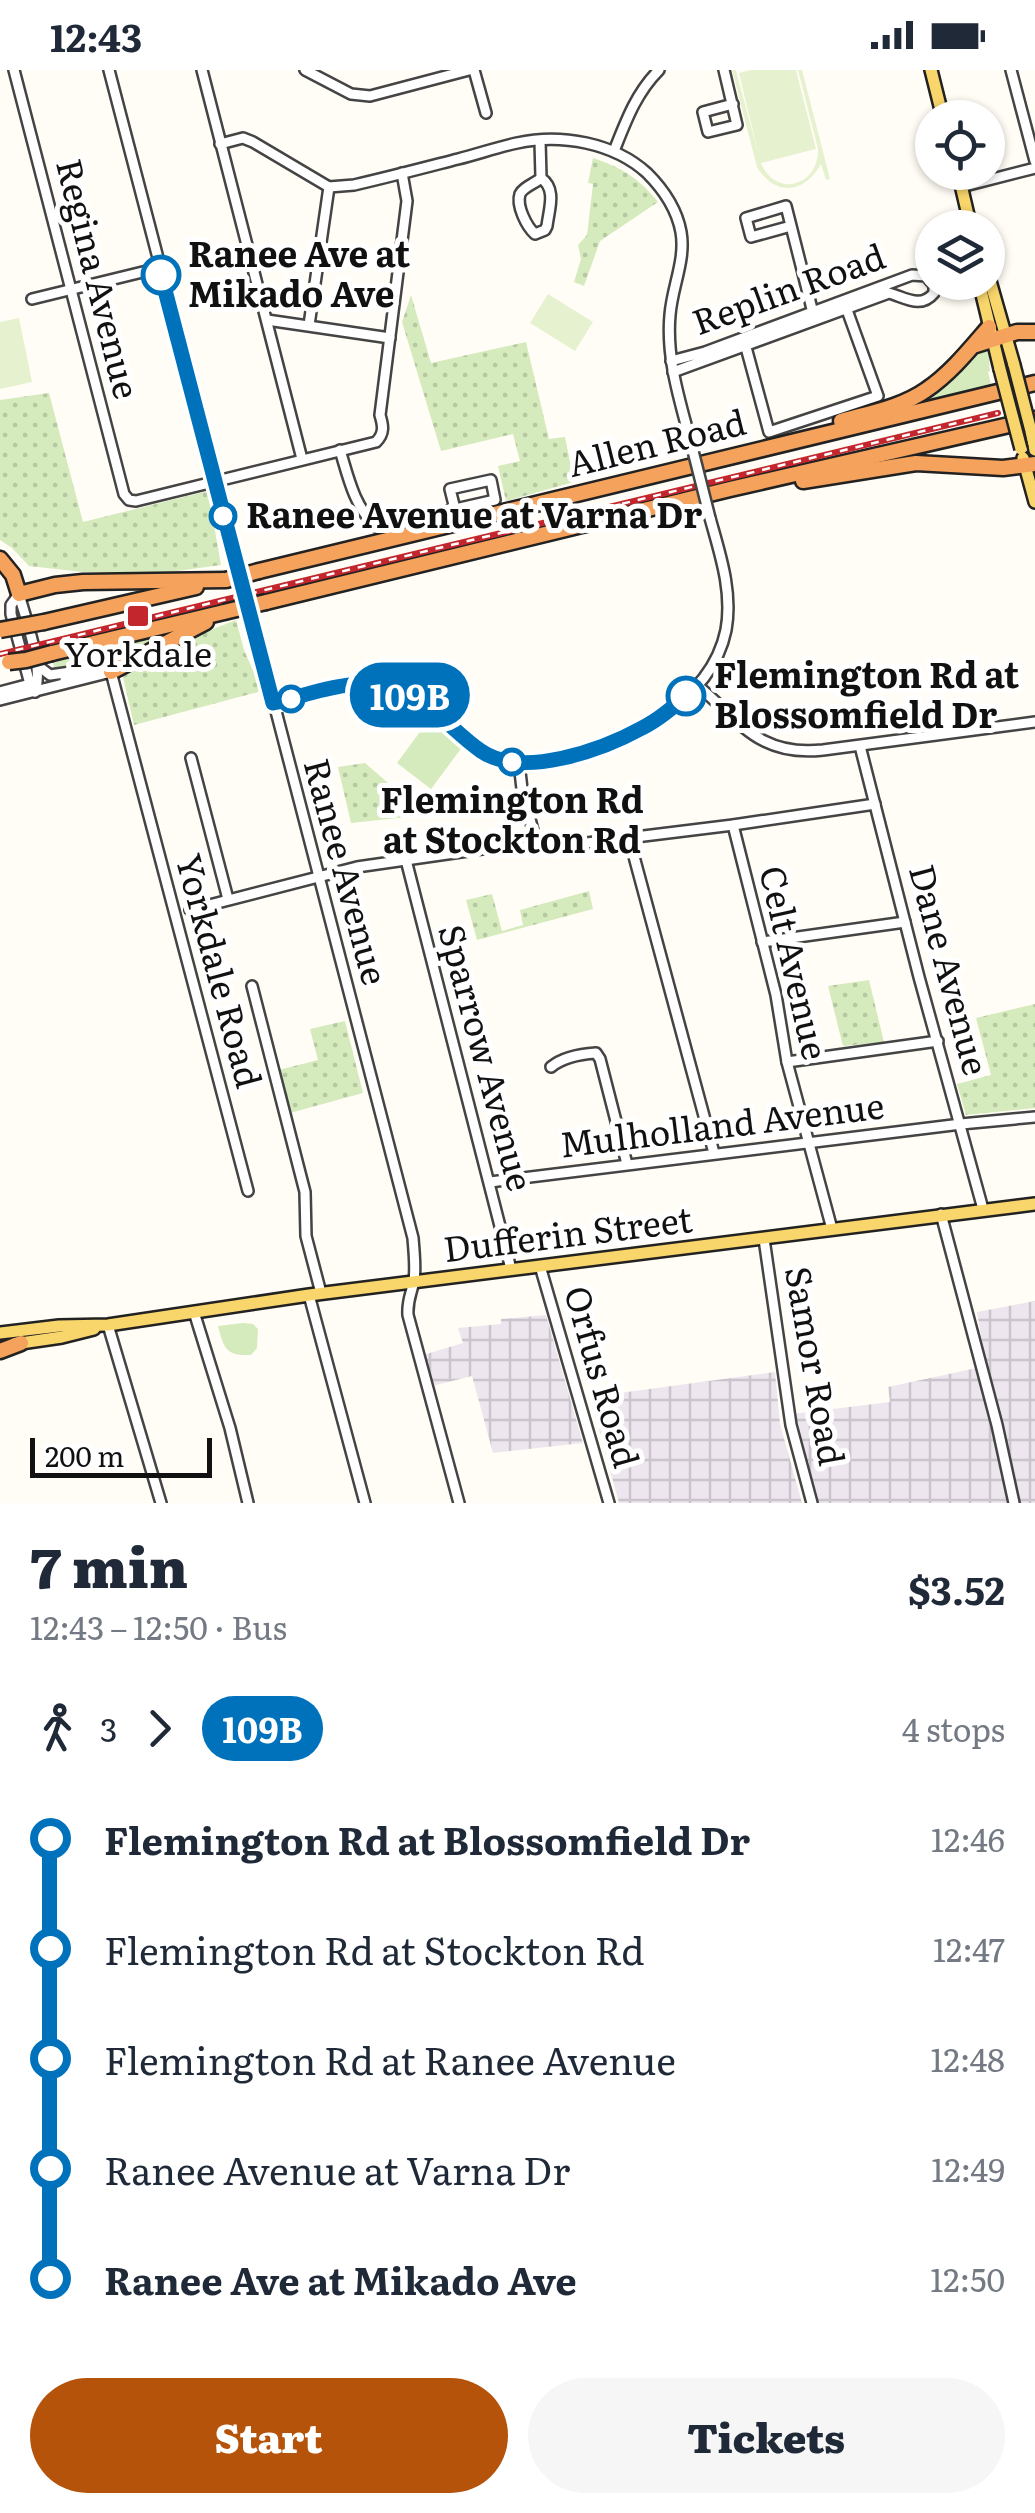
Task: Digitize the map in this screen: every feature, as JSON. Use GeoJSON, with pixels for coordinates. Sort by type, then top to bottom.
{"type":"FeatureCollection","features":[{"type":"Feature","properties":{"kind":"highway"},"geometry":{"type":"LineString","coordinates":[[722,459],[903,402],[924,392],[967,351],[996,334],[1035,332]]}},
{"type":"Feature","properties":{"kind":"highway","name":"Allen Road"},"geometry":{"type":"LineString","coordinates":[[0,630],[226,580],[1035,383]]}},
{"type":"Feature","properties":{"kind":"highway","name":"Allen Road"},"geometry":{"type":"LineString","coordinates":[[5,666],[32,663],[52,653],[1035,419]]}},
{"type":"Feature","properties":{"kind":"highway"},"geometry":{"type":"LineString","coordinates":[[730,489],[738,492],[916,463],[1003,468],[1030,454]]}},
{"type":"Feature","properties":{"kind":"highway"},"geometry":{"type":"LineString","coordinates":[[0,559],[13,575],[19,594],[83,582],[226,580]]}},
{"type":"Feature","properties":{"kind":"highway"},"geometry":{"type":"LineString","coordinates":[[111,672],[224,612]]}},
{"type":"Feature","properties":{"kind":"highway"},"geometry":{"type":"LineString","coordinates":[[0,620],[43,618]]}},
{"type":"Feature","properties":{"kind":"highway"},"geometry":{"type":"LineString","coordinates":[[0,1348],[20,1343]]}},
{"type":"Feature","properties":{"kind":"main road"},"geometry":{"type":"LineString","coordinates":[[931,70],[938,100]]}},
{"type":"Feature","properties":{"kind":"main road"},"geometry":{"type":"LineString","coordinates":[[985,300],[996,334],[1014,365],[1035,502]]}},
{"type":"Feature","properties":{"kind":"main road"},"geometry":{"type":"LineString","coordinates":[[991,300],[1000,368],[1030,454]]}},
{"type":"Feature","properties":{"kind":"main road","name":"Dufferin Street"},"geometry":{"type":"LineString","coordinates":[[20,1343],[108,1325],[315,1294],[1035,1204]]}},
{"type":"Feature","properties":{"kind":"main road","name":"Dufferin Street"},"geometry":{"type":"LineString","coordinates":[[0,1333],[108,1325]]}},
{"type":"Feature","properties":{"kind":"street","name":"Regina Avenue"},"geometry":{"type":"LineString","coordinates":[[14,70],[124,494],[136,501],[214,482]]}},
{"type":"Feature","properties":{"kind":"street","name":"Ranee Avenue"},"geometry":{"type":"LineString","coordinates":[[108,70],[413,1238],[414,1282],[407,1300],[408,1315],[458,1503]]}},
{"type":"Feature","properties":{"kind":"street"},"geometry":{"type":"LineString","coordinates":[[304,70],[351,94],[370,96],[472,70],[486,114]]}},
{"type":"Feature","properties":{"kind":"street"},"geometry":{"type":"LineString","coordinates":[[614,150],[629,111],[658,70]]}},
{"type":"Feature","properties":{"kind":"street"},"geometry":{"type":"LineString","coordinates":[[724,70],[732,104]]}},
{"type":"Feature","properties":{"kind":"street"},"geometry":{"type":"LineString","coordinates":[[1012,70],[1035,160]]}},
{"type":"Feature","properties":{"kind":"street"},"geometry":{"type":"LineString","coordinates":[[202,72],[302,459]]}},
{"type":"Feature","properties":{"kind":"street"},"geometry":{"type":"LineString","coordinates":[[220,144],[243,138],[254,142],[330,187],[344,187],[540,140],[579,142],[614,150],[636,164],[655,181],[678,220],[682,254],[670,312],[671,361],[726,581],[728,611],[720,650],[697,686],[654,721],[620,739],[564,757],[520,763],[485,754],[420,700],[394,688],[364,683],[273,703]]}},
{"type":"Feature","properties":{"kind":"street"},"geometry":{"type":"LineString","coordinates":[[540,140],[541,178]]}},
{"type":"Feature","properties":{"kind":"street"},"geometry":{"type":"LineString","coordinates":[[1005,176],[1035,168]]}},
{"type":"Feature","properties":{"kind":"street"},"geometry":{"type":"LineString","coordinates":[[214,482],[376,442],[382,436],[380,415],[407,201],[402,173]]}},
{"type":"Feature","properties":{"kind":"street"},"geometry":{"type":"LineString","coordinates":[[541,178],[551,190],[547,226],[535,234],[525,221],[520,194],[541,178]]}},
{"type":"Feature","properties":{"kind":"street"},"geometry":{"type":"LineString","coordinates":[[309,326],[330,187]]}},
{"type":"Feature","properties":{"kind":"street"},"geometry":{"type":"LineString","coordinates":[[791,226],[751,237],[746,218],[786,206],[814,316]]}},
{"type":"Feature","properties":{"kind":"street"},"geometry":{"type":"LineString","coordinates":[[32,300],[159,268]]}},
{"type":"Feature","properties":{"kind":"street","name":"Replin Road"},"geometry":{"type":"LineString","coordinates":[[673,372],[912,275],[926,276],[934,285],[934,293],[925,301],[889,293],[847,310],[814,316]]}},
{"type":"Feature","properties":{"kind":"street"},"geometry":{"type":"LineString","coordinates":[[745,342],[770,432],[878,396],[847,310]]}},
{"type":"Feature","properties":{"kind":"street"},"geometry":{"type":"LineString","coordinates":[[267,320],[390,338]]}},
{"type":"Feature","properties":{"kind":"street","name":"Replin Road"},"geometry":{"type":"LineString","coordinates":[[671,361],[745,342]]}},
{"type":"Feature","properties":{"kind":"street"},"geometry":{"type":"LineString","coordinates":[[340,450],[352,494],[376,528],[495,500],[491,480],[450,489],[454,509]]}},
{"type":"Feature","properties":{"kind":"street"},"geometry":{"type":"LineString","coordinates":[[19,594],[39,681],[33,688]]}},
{"type":"Feature","properties":{"kind":"street"},"geometry":{"type":"LineString","coordinates":[[19,594],[11,605],[11,614],[33,688]]}},
{"type":"Feature","properties":{"kind":"street"},"geometry":{"type":"LineString","coordinates":[[32,663],[50,675],[84,671]]}},
{"type":"Feature","properties":{"kind":"street"},"geometry":{"type":"LineString","coordinates":[[0,700],[98,667],[111,672]]}},
{"type":"Feature","properties":{"kind":"street"},"geometry":{"type":"LineString","coordinates":[[0,692],[111,672]]}},
{"type":"Feature","properties":{"kind":"street","name":"Yorkdale Road"},"geometry":{"type":"LineString","coordinates":[[111,672],[248,1190]]}},
{"type":"Feature","properties":{"kind":"street"},"geometry":{"type":"LineString","coordinates":[[697,686],[746,730],[772,746],[803,752],[1035,722]]}},
{"type":"Feature","properties":{"kind":"street","name":"Dane Avenue"},"geometry":{"type":"LineString","coordinates":[[860,746],[983,1209]]}},
{"type":"Feature","properties":{"kind":"street"},"geometry":{"type":"LineString","coordinates":[[191,758],[228,899]]}},
{"type":"Feature","properties":{"kind":"street"},"geometry":{"type":"LineString","coordinates":[[520,763],[522,789],[538,849]]}},
{"type":"Feature","properties":{"kind":"street"},"geometry":{"type":"LineString","coordinates":[[190,910],[357,867],[489,848],[538,849],[629,838],[874,804]]}},
{"type":"Feature","properties":{"kind":"street","name":"Celt Avenue"},"geometry":{"type":"LineString","coordinates":[[733,824],[781,1020],[787,1062],[832,1229]]}},
{"type":"Feature","properties":{"kind":"street"},"geometry":{"type":"LineString","coordinates":[[629,838],[714,1154]]}},
{"type":"Feature","properties":{"kind":"street","name":"Sparrow Avenue"},"geometry":{"type":"LineString","coordinates":[[406,860],[511,1269]]}},
{"type":"Feature","properties":{"kind":"street"},"geometry":{"type":"LineString","coordinates":[[762,942],[905,922]]}},
{"type":"Feature","properties":{"kind":"street"},"geometry":{"type":"LineString","coordinates":[[252,986],[305,1192],[306,1236],[315,1294],[365,1503]]}},
{"type":"Feature","properties":{"kind":"street"},"geometry":{"type":"LineString","coordinates":[[787,1062],[938,1040]]}},
{"type":"Feature","properties":{"kind":"street"},"geometry":{"type":"LineString","coordinates":[[551,1066],[558,1060],[596,1053],[627,1164]]}},
{"type":"Feature","properties":{"kind":"street","name":"Mulholland Avenue"},"geometry":{"type":"LineString","coordinates":[[490,1182],[1035,1118]]}},
{"type":"Feature","properties":{"kind":"street"},"geometry":{"type":"LineString","coordinates":[[942,1214],[998,1425],[1014,1503]]}},
{"type":"Feature","properties":{"kind":"street","name":"Samor Road"},"geometry":{"type":"LineString","coordinates":[[764,1239],[791,1425],[812,1503]]}},
{"type":"Feature","properties":{"kind":"street","name":"Orfus Road"},"geometry":{"type":"LineString","coordinates":[[540,1266],[609,1503]]}},
{"type":"Feature","properties":{"kind":"street"},"geometry":{"type":"LineString","coordinates":[[204,1311],[248,1503]]}},
{"type":"Feature","properties":{"kind":"street"},"geometry":{"type":"LineString","coordinates":[[108,1325],[161,1503]]}},
{"type":"Feature","properties":{"kind":"shaded area"},"geometry":{"type":"Polygon","coordinates":[[[1035,1301],[1035,1503],[817,1503],[792,1414],[890,1402],[888,1387],[986,1366],[977,1312],[1035,1301]]]}},
{"type":"Feature","properties":{"kind":"shaded area"},"geometry":{"type":"Polygon","coordinates":[[[546,1315],[583,1443],[493,1453],[472,1376],[432,1386],[423,1355],[463,1343],[458,1328],[546,1315]]]}},
{"type":"Feature","properties":{"kind":"shaded area"},"geometry":{"type":"Polygon","coordinates":[[[775,1372],[780,1424],[802,1503],[619,1503],[590,1397],[775,1372]]]}},
{"type":"Feature","properties":{"kind":"green space"},"geometry":{"type":"Polygon","coordinates":[[[732,70],[736,70],[759,157],[739,73],[796,70],[816,149],[761,163],[776,181],[785,184],[804,179],[811,172],[818,149],[798,70],[802,70],[830,179],[826,180],[821,164],[799,186],[781,187],[765,177],[757,167],[732,70]]]}},
{"type":"Feature","properties":{"kind":"green space"},"geometry":{"type":"Polygon","coordinates":[[[593,158],[629,175],[658,202],[600,241],[584,286],[574,282],[581,259],[578,245],[587,235],[593,184],[588,183],[593,158]]]}},
{"type":"Feature","properties":{"kind":"green space"},"geometry":{"type":"Polygon","coordinates":[[[548,294],[593,322],[575,351],[530,323],[548,294]]]}},
{"type":"Feature","properties":{"kind":"green space"},"geometry":{"type":"Polygon","coordinates":[[[411,295],[431,363],[526,342],[549,439],[565,437],[574,482],[506,501],[498,466],[520,461],[513,434],[441,451],[402,322],[411,295]]]}},
{"type":"Feature","properties":{"kind":"green space"},"geometry":{"type":"Polygon","coordinates":[[[19,318],[32,382],[0,389],[0,322],[19,318]]]}},
{"type":"Feature","properties":{"kind":"green space"},"geometry":{"type":"Polygon","coordinates":[[[988,348],[992,388],[912,408],[912,403],[978,349],[988,348]]]}},
{"type":"Feature","properties":{"kind":"green space"},"geometry":{"type":"Polygon","coordinates":[[[49,393],[83,522],[208,491],[221,565],[163,573],[83,572],[29,566],[0,540],[0,400],[49,393]]]}},
{"type":"Feature","properties":{"kind":"green space"},"geometry":{"type":"Polygon","coordinates":[[[236,620],[262,691],[134,725],[122,673],[172,645],[236,620]]]}},
{"type":"Feature","properties":{"kind":"green space"},"geometry":{"type":"Polygon","coordinates":[[[177,631],[110,668],[90,665],[55,673],[53,662],[177,631]]]}},
{"type":"Feature","properties":{"kind":"green space"},"geometry":{"type":"Polygon","coordinates":[[[428,721],[463,746],[431,789],[397,763],[428,721]]]}},
{"type":"Feature","properties":{"kind":"green space"},"geometry":{"type":"Polygon","coordinates":[[[365,763],[425,815],[351,823],[338,767],[365,763]]]}},
{"type":"Feature","properties":{"kind":"green space"},"geometry":{"type":"Polygon","coordinates":[[[589,891],[593,909],[477,940],[466,900],[492,894],[502,931],[523,925],[520,910],[589,891]]]}},
{"type":"Feature","properties":{"kind":"green space"},"geometry":{"type":"Polygon","coordinates":[[[869,980],[884,1042],[843,1046],[828,986],[869,980]]]}},
{"type":"Feature","properties":{"kind":"green space"},"geometry":{"type":"Polygon","coordinates":[[[1035,1004],[1035,1108],[966,1115],[957,1084],[991,1075],[976,1018],[1035,1004]]]}},
{"type":"Feature","properties":{"kind":"green space"},"geometry":{"type":"Polygon","coordinates":[[[345,1021],[363,1093],[290,1113],[279,1070],[318,1060],[310,1029],[345,1021]]]}},
{"type":"Feature","properties":{"kind":"green space"},"geometry":{"type":"Polygon","coordinates":[[[243,1323],[258,1329],[257,1348],[251,1355],[227,1349],[218,1326],[243,1323]]]}},
{"type":"Feature","properties":{"kind":"railway"},"geometry":{"type":"LineString","coordinates":[[0,654],[998,413]]}},
{"type":"Feature","properties":{"kind":"bus line","name":"109B"},"geometry":{"type":"LineString","coordinates":[[161,275],[273,703],[364,683],[394,688],[420,700],[485,754],[520,763],[564,757],[610,743],[654,721],[686,696]]}},
{"type":"Feature","properties":{"kind":"place","name":"Ranee Ave at Mikado Ave"},"geometry":{"type":"Point","coordinates":[161,275]}},
{"type":"Feature","properties":{"kind":"place","name":"Ranee Avenue at Varna Dr"},"geometry":{"type":"Point","coordinates":[223,516]}},
{"type":"Feature","properties":{"kind":"place","name":"Yorkdale"},"geometry":{"type":"Point","coordinates":[138,616]}},
{"type":"Feature","properties":{"kind":"place","name":"Flemington Rd at Blossomfield Dr"},"geometry":{"type":"Point","coordinates":[686,696]}},
{"type":"Feature","properties":{"kind":"place","name":"Flemington Rd at Stockton Rd"},"geometry":{"type":"Point","coordinates":[512,762]}}]}
